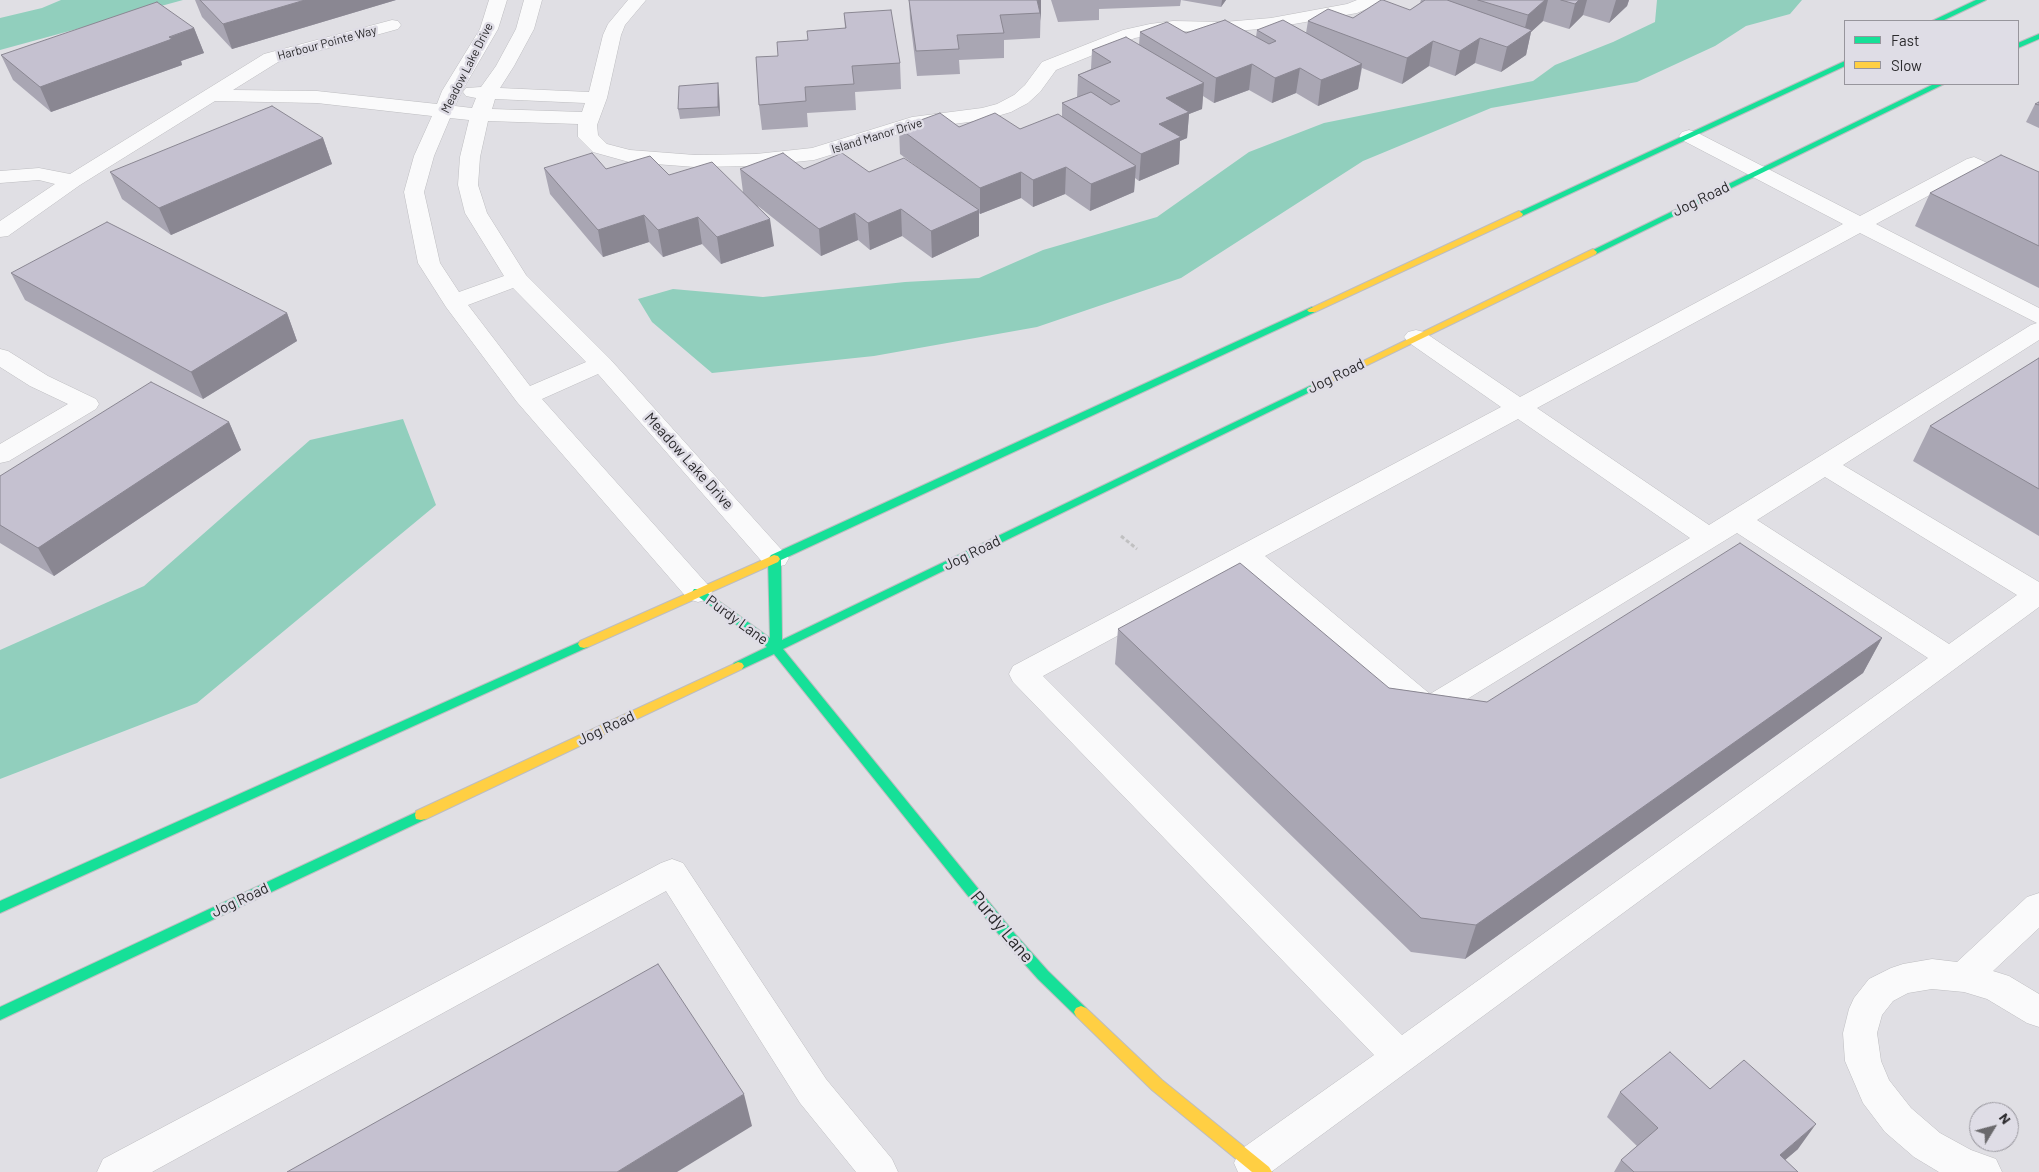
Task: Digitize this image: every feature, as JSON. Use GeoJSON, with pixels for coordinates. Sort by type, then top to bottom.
{"type":"FeatureCollection","features":[{"type":"Feature","properties":{"kind":"main road"},"geometry":{"type":"LineString","coordinates":[[1938,20],[1982,0]]}},
{"type":"Feature","properties":{"kind":"main road"},"geometry":{"type":"LineString","coordinates":[[2019,46],[2039,36]]}},
{"type":"Feature","properties":{"kind":"main road"},"geometry":{"type":"LineString","coordinates":[[0,907],[775,558],[1844,63]]}},
{"type":"Feature","properties":{"kind":"main road","name":"Jog Road"},"geometry":{"type":"LineString","coordinates":[[0,1014],[776,648],[1938,85]]}},
{"type":"Feature","properties":{"kind":"main road","name":"Purdy Lane"},"geometry":{"type":"LineString","coordinates":[[775,558],[776,648]]}},
{"type":"Feature","properties":{"kind":"main road","name":"Purdy Lane"},"geometry":{"type":"LineString","coordinates":[[698,592],[776,648],[1010,938],[1043,974],[1157,1085],[1258,1167]]}},
{"type":"Feature","properties":{"kind":"street","name":"Meadow Lake Drive"},"geometry":{"type":"LineString","coordinates":[[498,0],[489,29],[448,101],[424,156],[414,192],[429,263],[454,302],[526,397],[698,592]]}},
{"type":"Feature","properties":{"kind":"street","name":"Meadow Lake Drive"},"geometry":{"type":"LineString","coordinates":[[533,0],[525,28],[505,66],[487,92],[480,115],[470,157],[468,185],[476,213],[517,279],[602,364],[775,558]]}},
{"type":"Feature","properties":{"kind":"street","name":"Island Manor Drive"},"geometry":{"type":"LineString","coordinates":[[637,0],[617,24],[612,35],[597,98],[587,125],[588,138],[600,148],[629,156],[695,161],[738,160],[814,154],[912,123],[984,114],[1004,108],[1027,93],[1050,66],[1065,58],[1129,34],[1173,26],[1224,27],[1271,23],[1342,11],[1372,0]]}},
{"type":"Feature","properties":{"kind":"street","name":"Harbour Pointe Way"},"geometry":{"type":"LineString","coordinates":[[0,230],[73,181],[271,58],[392,25]]}},
{"type":"Feature","properties":{"kind":"street"},"geometry":{"type":"LineString","coordinates":[[212,95],[317,97],[418,110],[487,92],[597,98]]}},
{"type":"Feature","properties":{"kind":"street"},"geometry":{"type":"LineString","coordinates":[[448,101],[480,115],[589,118]]}},
{"type":"Feature","properties":{"kind":"street"},"geometry":{"type":"LineString","coordinates":[[1688,136],[2039,317]]}},
{"type":"Feature","properties":{"kind":"street"},"geometry":{"type":"LineString","coordinates":[[1400,1056],[1023,674],[1974,163],[2039,194]]}},
{"type":"Feature","properties":{"kind":"street"},"geometry":{"type":"LineString","coordinates":[[0,177],[39,174],[73,181]]}},
{"type":"Feature","properties":{"kind":"street"},"geometry":{"type":"LineString","coordinates":[[454,302],[517,279]]}},
{"type":"Feature","properties":{"kind":"street"},"geometry":{"type":"LineString","coordinates":[[1246,555],[1428,709],[1709,538],[2039,330]]}},
{"type":"Feature","properties":{"kind":"street"},"geometry":{"type":"LineString","coordinates":[[1416,337],[1709,538]]}},
{"type":"Feature","properties":{"kind":"street"},"geometry":{"type":"LineString","coordinates":[[0,356],[39,381],[87,404],[0,455]]}},
{"type":"Feature","properties":{"kind":"street"},"geometry":{"type":"LineString","coordinates":[[526,397],[602,364]]}},
{"type":"Feature","properties":{"kind":"street"},"geometry":{"type":"LineString","coordinates":[[1258,1167],[1400,1056],[2038,593],[1824,465]]}},
{"type":"Feature","properties":{"kind":"street"},"geometry":{"type":"LineString","coordinates":[[1737,520],[1949,658]]}},
{"type":"Feature","properties":{"kind":"street"},"geometry":{"type":"LineString","coordinates":[[116,1172],[672,872],[813,1091],[879,1172]]}},
{"type":"Feature","properties":{"kind":"street"},"geometry":{"type":"LineString","coordinates":[[1964,977],[2039,907]]}},
{"type":"Feature","properties":{"kind":"street"},"geometry":{"type":"LineString","coordinates":[[1983,1172],[1962,1165],[1927,1145],[1898,1120],[1876,1091],[1863,1061],[1860,1033],[1866,1009],[1882,990],[1903,978],[1932,974],[1964,977],[1997,987],[2039,1012]]}},
{"type":"Feature","properties":{"kind":"path"},"geometry":{"type":"LineString","coordinates":[[1121,536],[1137,549]]}},
{"type":"Feature","properties":{"kind":"shaded area"},"geometry":{"type":"Polygon","coordinates":[[[61,0],[183,0],[0,50],[0,18],[42,8],[61,0]]]}},
{"type":"Feature","properties":{"kind":"shaded area"},"geometry":{"type":"Polygon","coordinates":[[[1657,0],[1802,0],[1790,14],[1746,26],[1715,46],[1637,82],[1491,108],[1363,161],[1181,278],[1037,327],[874,356],[712,373],[652,322],[638,299],[673,289],[763,297],[905,282],[979,278],[1043,250],[1157,217],[1249,152],[1324,123],[1533,81],[1555,65],[1613,42],[1655,22],[1657,0]]]}},
{"type":"Feature","properties":{"kind":"shaded area"},"geometry":{"type":"Polygon","coordinates":[[[403,419],[436,505],[197,703],[0,779],[0,650],[144,586],[310,440],[403,419]]]}},
{"type":"Feature","properties":{"kind":"building"},"geometry":{"type":"Polygon","coordinates":[[[200,0],[305,0],[223,24],[200,0]]]}},
{"type":"Feature","properties":{"kind":"building"},"geometry":{"type":"Polygon","coordinates":[[[909,0],[1037,0],[1040,13],[1000,15],[1004,33],[957,35],[959,49],[916,51],[909,0]]]}},
{"type":"Feature","properties":{"kind":"building"},"geometry":{"type":"Polygon","coordinates":[[[1381,0],[1410,10],[1425,0],[1447,0],[1532,30],[1507,47],[1480,38],[1460,51],[1433,41],[1407,58],[1308,21],[1328,9],[1353,18],[1381,0]]]}},
{"type":"Feature","properties":{"kind":"building"},"geometry":{"type":"Polygon","coordinates":[[[1478,0],[1545,0],[1528,15],[1478,0]]]}},
{"type":"Feature","properties":{"kind":"building"},"geometry":{"type":"Polygon","coordinates":[[[1561,0],[1579,0],[1575,4],[1561,0]]]}},
{"type":"Feature","properties":{"kind":"building"},"geometry":{"type":"Polygon","coordinates":[[[157,2],[194,28],[169,37],[172,39],[40,87],[1,55],[157,2]]]}},
{"type":"Feature","properties":{"kind":"building"},"geometry":{"type":"Polygon","coordinates":[[[891,10],[900,63],[852,66],[854,84],[805,87],[806,101],[759,105],[756,57],[778,56],[777,42],[808,40],[807,31],[846,28],[844,13],[891,10]]]}},
{"type":"Feature","properties":{"kind":"building"},"geometry":{"type":"Polygon","coordinates":[[[1225,20],[1269,44],[1276,41],[1257,30],[1283,20],[1362,64],[1321,80],[1300,68],[1275,78],[1252,64],[1216,78],[1140,32],[1167,22],[1186,33],[1225,20]]]}},
{"type":"Feature","properties":{"kind":"building"},"geometry":{"type":"Polygon","coordinates":[[[1126,37],[1204,83],[1166,98],[1189,112],[1159,124],[1181,137],[1141,154],[1062,103],[1091,92],[1111,105],[1120,101],[1078,75],[1111,62],[1092,50],[1126,37]]]}},
{"type":"Feature","properties":{"kind":"building"},"geometry":{"type":"Polygon","coordinates":[[[718,83],[718,107],[678,109],[679,86],[718,83]]]}},
{"type":"Feature","properties":{"kind":"building"},"geometry":{"type":"Polygon","coordinates":[[[272,106],[323,138],[159,208],[110,172],[272,106]]]}},
{"type":"Feature","properties":{"kind":"building"},"geometry":{"type":"Polygon","coordinates":[[[940,113],[959,127],[995,113],[1020,129],[1058,114],[1136,166],[1091,184],[1066,167],[1033,180],[1021,172],[980,188],[899,128],[940,113]]]}},
{"type":"Feature","properties":{"kind":"building"},"geometry":{"type":"Polygon","coordinates":[[[592,153],[606,169],[650,156],[669,175],[712,162],[770,219],[717,237],[698,217],[658,230],[644,215],[598,230],[544,168],[592,153]]]}},
{"type":"Feature","properties":{"kind":"building"},"geometry":{"type":"Polygon","coordinates":[[[783,153],[804,169],[842,153],[869,172],[904,158],[979,210],[931,231],[901,209],[868,223],[855,213],[819,229],[740,169],[783,153]]]}},
{"type":"Feature","properties":{"kind":"building"},"geometry":{"type":"Polygon","coordinates":[[[2001,155],[2039,172],[2039,246],[1930,193],[2001,155]]]}},
{"type":"Feature","properties":{"kind":"building"},"geometry":{"type":"Polygon","coordinates":[[[107,222],[287,313],[191,372],[11,273],[107,222]]]}},
{"type":"Feature","properties":{"kind":"building"},"geometry":{"type":"Polygon","coordinates":[[[2039,358],[2039,489],[1930,426],[2039,358]]]}},
{"type":"Feature","properties":{"kind":"building"},"geometry":{"type":"Polygon","coordinates":[[[151,382],[229,422],[38,548],[0,525],[0,476],[151,382]]]}},
{"type":"Feature","properties":{"kind":"building"},"geometry":{"type":"Polygon","coordinates":[[[1740,543],[1882,638],[1476,925],[1421,918],[1118,629],[1240,563],[1389,688],[1487,702],[1740,543]]]}},
{"type":"Feature","properties":{"kind":"building"},"geometry":{"type":"Polygon","coordinates":[[[658,964],[744,1094],[617,1172],[287,1172],[658,964]]]}},
{"type":"Feature","properties":{"kind":"building"},"geometry":{"type":"Polygon","coordinates":[[[1670,1052],[1710,1089],[1744,1060],[1816,1124],[1780,1155],[1798,1172],[1634,1172],[1621,1160],[1658,1128],[1620,1092],[1670,1052]]]}},
{"type":"Feature","properties":{"kind":"traffic: fast"},"geometry":{"type":"LineString","coordinates":[[1938,20],[1982,0]]}},
{"type":"Feature","properties":{"kind":"traffic: fast"},"geometry":{"type":"LineString","coordinates":[[2019,46],[2039,36]]}},
{"type":"Feature","properties":{"kind":"traffic: fast"},"geometry":{"type":"LineString","coordinates":[[1519,214],[1844,63]]}},
{"type":"Feature","properties":{"kind":"traffic: fast"},"geometry":{"type":"LineString","coordinates":[[1593,252],[1938,85]]}},
{"type":"Feature","properties":{"kind":"traffic: fast"},"geometry":{"type":"LineString","coordinates":[[774,559],[1312,310]]}},
{"type":"Feature","properties":{"kind":"traffic: fast"},"geometry":{"type":"LineString","coordinates":[[738,666],[1315,387]]}},
{"type":"Feature","properties":{"kind":"traffic: fast"},"geometry":{"type":"LineString","coordinates":[[775,558],[776,648]]}},
{"type":"Feature","properties":{"kind":"traffic: fast"},"geometry":{"type":"LineString","coordinates":[[698,592],[776,648],[1010,938],[1043,975],[1081,1012]]}},
{"type":"Feature","properties":{"kind":"traffic: fast"},"geometry":{"type":"LineString","coordinates":[[0,907],[584,644]]}},
{"type":"Feature","properties":{"kind":"traffic: fast"},"geometry":{"type":"LineString","coordinates":[[0,1014],[421,815]]}},
{"type":"Feature","properties":{"kind":"traffic: slow"},"geometry":{"type":"LineString","coordinates":[[1312,310],[1519,214]]}},
{"type":"Feature","properties":{"kind":"traffic: slow"},"geometry":{"type":"LineString","coordinates":[[1315,387],[1593,252]]}},
{"type":"Feature","properties":{"kind":"traffic: slow"},"geometry":{"type":"LineString","coordinates":[[584,644],[774,559]]}},
{"type":"Feature","properties":{"kind":"traffic: slow"},"geometry":{"type":"LineString","coordinates":[[421,815],[738,666]]}},
{"type":"Feature","properties":{"kind":"traffic: slow"},"geometry":{"type":"LineString","coordinates":[[1081,1012],[1157,1085],[1264,1172]]}}]}
